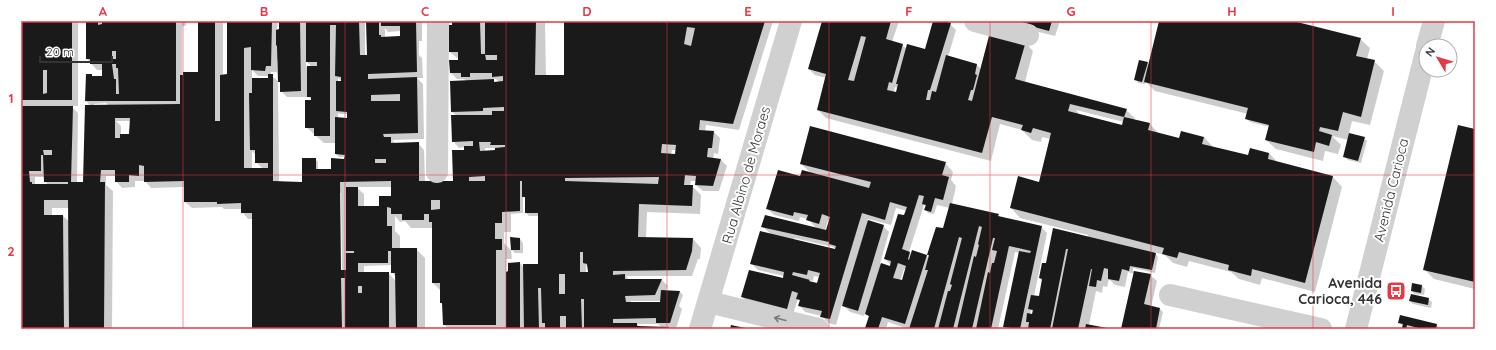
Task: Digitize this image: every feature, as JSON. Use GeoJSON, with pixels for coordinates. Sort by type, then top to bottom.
{"type":"FeatureCollection","features":[{"type":"Feature","properties":{"kind":"street"},"geometry":{"type":"LineString","coordinates":[[438,21],[438,172]]}},
{"type":"Feature","properties":{"kind":"street","name":"Rua Albino de Moraes"},"geometry":{"type":"LineString","coordinates":[[700,329],[791,21]]}},
{"type":"Feature","properties":{"kind":"street"},"geometry":{"type":"LineString","coordinates":[[975,21],[1028,35]]}},
{"type":"Feature","properties":{"kind":"street"},"geometry":{"type":"LineString","coordinates":[[1429,38],[1434,21]]}},
{"type":"Feature","properties":{"kind":"street","name":"Avenida Carioca"},"geometry":{"type":"LineString","coordinates":[[1356,329],[1419,78]]}},
{"type":"Feature","properties":{"kind":"street"},"geometry":{"type":"LineString","coordinates":[[1170,295],[1321,329]]}},
{"type":"Feature","properties":{"kind":"street"},"geometry":{"type":"LineString","coordinates":[[709,302],[818,329]]}},
{"type":"Feature","properties":{"kind":"building"},"geometry":{"type":"Polygon","coordinates":[[[21,21],[72,21],[72,100],[21,100],[21,21]],[[43,70],[43,94],[47,93],[47,70],[43,70]]]}},
{"type":"Feature","properties":{"kind":"building"},"geometry":{"type":"Polygon","coordinates":[[[86,21],[98,21],[98,25],[102,24],[102,21],[176,21],[176,101],[85,101],[86,74],[92,74],[92,76],[102,76],[102,64],[90,64],[90,59],[86,59],[86,21]],[[112,51],[112,59],[116,59],[116,51],[112,51]],[[112,64],[114,79],[116,79],[116,94],[119,94],[118,68],[116,68],[116,64],[112,64]]]}},
{"type":"Feature","properties":{"kind":"building"},"geometry":{"type":"Polygon","coordinates":[[[198,21],[215,21],[215,121],[220,121],[220,75],[227,74],[227,21],[272,21],[271,66],[266,66],[265,71],[251,70],[251,47],[244,48],[244,168],[268,168],[268,163],[255,163],[255,150],[250,150],[249,93],[252,93],[252,78],[268,78],[268,74],[273,74],[273,181],[302,182],[302,158],[316,158],[316,169],[331,169],[331,158],[344,159],[345,155],[335,154],[335,117],[347,118],[347,112],[336,111],[336,81],[341,81],[341,77],[335,76],[336,25],[330,25],[330,136],[314,136],[314,128],[305,128],[305,100],[311,100],[311,97],[307,97],[307,66],[317,66],[317,62],[306,62],[306,21],[359,21],[360,55],[367,55],[366,21],[379,21],[379,35],[381,35],[381,37],[400,36],[400,26],[381,26],[381,21],[416,21],[417,72],[368,74],[368,79],[417,77],[418,133],[383,134],[384,137],[391,137],[391,143],[419,142],[419,181],[453,181],[452,150],[464,150],[464,146],[473,146],[473,141],[452,142],[451,115],[492,115],[492,111],[504,111],[504,107],[483,108],[483,111],[451,112],[450,81],[494,79],[494,82],[503,81],[503,76],[492,77],[492,73],[470,73],[470,77],[461,77],[461,73],[450,73],[449,60],[458,60],[458,52],[449,52],[449,25],[452,25],[452,21],[480,21],[481,54],[485,54],[485,21],[536,21],[535,75],[564,75],[564,21],[765,21],[733,124],[700,120],[699,130],[714,131],[712,148],[708,148],[707,157],[721,159],[713,186],[695,185],[696,176],[685,175],[684,185],[693,185],[692,206],[639,204],[638,237],[693,238],[692,251],[686,270],[613,271],[613,275],[625,274],[625,279],[662,279],[655,295],[625,296],[626,302],[660,302],[661,290],[680,291],[670,323],[656,323],[656,318],[613,319],[613,323],[637,323],[637,326],[669,327],[668,329],[584,329],[584,299],[581,299],[582,329],[566,329],[566,316],[560,316],[560,329],[545,329],[545,323],[542,323],[541,288],[538,288],[539,329],[524,329],[523,264],[538,264],[538,213],[525,213],[525,197],[522,197],[522,181],[520,181],[520,211],[502,212],[502,223],[495,223],[495,239],[502,239],[502,250],[496,250],[496,325],[443,325],[442,303],[440,303],[440,283],[432,283],[432,222],[429,222],[429,214],[424,214],[424,220],[402,220],[402,214],[391,214],[391,208],[387,207],[387,226],[392,226],[392,248],[417,248],[417,329],[396,329],[395,273],[391,273],[391,251],[388,251],[388,263],[358,263],[358,272],[389,272],[389,329],[345,329],[345,278],[341,278],[342,329],[252,329],[252,213],[241,213],[241,203],[217,204],[217,202],[184,202],[184,181],[144,182],[144,166],[139,165],[139,176],[129,175],[129,182],[115,182],[115,170],[101,170],[100,182],[105,182],[104,329],[69,329],[68,200],[44,200],[44,215],[63,215],[64,329],[21,329],[21,106],[73,106],[71,182],[83,182],[85,105],[180,104],[180,75],[183,75],[183,72],[198,72],[198,21]],[[687,27],[684,44],[691,46],[695,28],[687,27]],[[485,55],[486,60],[497,60],[497,55],[485,55]],[[400,94],[371,95],[371,101],[400,101],[400,94]],[[115,118],[115,138],[120,138],[120,134],[129,134],[130,118],[115,118]],[[479,142],[480,151],[495,150],[495,148],[505,147],[505,145],[490,145],[491,142],[479,142]],[[662,144],[661,153],[675,154],[676,145],[662,144]],[[43,150],[44,155],[52,155],[52,150],[43,150]],[[41,155],[41,171],[29,171],[30,182],[32,182],[32,184],[68,184],[68,182],[44,182],[43,155],[41,155]],[[375,159],[375,163],[386,163],[386,159],[375,159]],[[485,176],[469,177],[469,181],[485,181],[485,176]],[[659,177],[565,178],[565,181],[658,184],[659,177]],[[391,181],[340,182],[341,270],[346,270],[346,253],[354,253],[354,251],[346,251],[346,187],[358,187],[358,206],[379,206],[379,196],[391,196],[391,181]],[[431,200],[431,210],[440,209],[440,200],[431,200]],[[580,252],[580,272],[588,272],[587,264],[583,263],[583,252],[580,252]],[[559,274],[559,294],[565,294],[565,274],[559,274]],[[358,286],[358,293],[362,293],[362,286],[358,286]]]}},
{"type":"Feature","properties":{"kind":"building"},"geometry":{"type":"Polygon","coordinates":[[[279,21],[300,21],[301,91],[280,92],[276,45],[276,30],[279,29],[279,21]]]}},
{"type":"Feature","properties":{"kind":"building"},"geometry":{"type":"Polygon","coordinates":[[[822,21],[891,21],[886,39],[903,44],[892,83],[889,82],[887,90],[896,92],[898,84],[896,84],[907,44],[925,49],[933,21],[944,21],[951,23],[926,100],[930,100],[932,91],[936,92],[946,55],[977,64],[975,74],[977,75],[973,90],[971,90],[968,100],[972,101],[990,32],[1026,41],[1015,79],[1127,109],[1124,117],[1150,123],[1148,130],[1179,138],[1181,131],[1204,137],[1202,144],[1248,155],[1250,148],[1269,153],[1268,159],[1333,176],[1305,283],[1252,269],[1251,276],[1228,270],[1229,265],[1179,252],[1177,258],[1162,254],[1164,248],[1010,208],[1018,176],[1039,182],[1051,133],[1033,128],[1031,133],[1021,130],[1023,125],[992,117],[982,153],[817,110],[826,74],[808,69],[822,21]],[[861,36],[848,80],[854,81],[866,37],[861,36]],[[1070,104],[1068,111],[1122,125],[1124,117],[1070,104]]]}},
{"type":"Feature","properties":{"kind":"building"},"geometry":{"type":"Polygon","coordinates":[[[1012,21],[1052,21],[1049,31],[1012,21]]]}},
{"type":"Feature","properties":{"kind":"building"},"geometry":{"type":"Polygon","coordinates":[[[1159,21],[1293,21],[1361,38],[1356,56],[1375,60],[1361,117],[1343,112],[1338,131],[1320,127],[1319,131],[1332,135],[1329,146],[1316,142],[1314,152],[1265,140],[1269,125],[1245,119],[1248,108],[1144,82],[1159,21]]]}},
{"type":"Feature","properties":{"kind":"building"},"geometry":{"type":"Polygon","coordinates":[[[1139,60],[1148,62],[1142,82],[1134,80],[1139,60]]]}},
{"type":"Feature","properties":{"kind":"building"},"geometry":{"type":"Polygon","coordinates":[[[1458,125],[1475,129],[1475,282],[1423,270],[1458,125]]]}},
{"type":"Feature","properties":{"kind":"building"},"geometry":{"type":"Polygon","coordinates":[[[810,126],[946,162],[942,175],[949,177],[943,200],[935,198],[931,212],[924,210],[926,205],[922,204],[924,196],[919,195],[902,249],[910,252],[909,260],[912,250],[927,255],[905,324],[882,317],[878,329],[865,328],[869,316],[865,314],[881,263],[890,266],[891,261],[884,259],[898,214],[904,215],[907,207],[890,202],[885,220],[862,213],[830,319],[820,317],[822,311],[798,306],[800,300],[796,299],[798,293],[792,291],[787,309],[741,297],[749,270],[783,278],[784,272],[750,264],[760,231],[835,249],[836,246],[829,244],[829,242],[761,227],[765,215],[826,230],[830,217],[822,214],[819,224],[806,220],[808,215],[794,212],[793,216],[766,209],[778,170],[800,176],[802,170],[869,188],[871,182],[800,164],[810,126]],[[898,263],[893,278],[902,280],[906,266],[898,263]],[[808,270],[807,275],[793,272],[792,275],[817,283],[820,273],[808,270]]]}},
{"type":"Feature","properties":{"kind":"building"},"geometry":{"type":"Polygon","coordinates":[[[1349,133],[1365,137],[1358,161],[1343,157],[1349,133]]]}},
{"type":"Feature","properties":{"kind":"building"},"geometry":{"type":"Polygon","coordinates":[[[950,203],[999,214],[998,216],[1042,226],[1020,329],[1003,327],[1019,251],[1030,253],[1031,251],[1009,246],[991,329],[976,329],[988,272],[990,273],[997,251],[992,250],[995,238],[993,238],[972,329],[957,329],[974,256],[976,257],[979,245],[982,227],[979,226],[953,329],[938,329],[948,291],[950,291],[952,285],[950,284],[962,238],[959,237],[934,329],[909,329],[928,270],[925,270],[929,255],[927,255],[936,227],[943,228],[950,203]]]}},
{"type":"Feature","properties":{"kind":"building"},"geometry":{"type":"Polygon","coordinates":[[[868,220],[884,225],[858,311],[842,306],[868,220]]]}},
{"type":"Feature","properties":{"kind":"building"},"geometry":{"type":"Polygon","coordinates":[[[1053,228],[1156,253],[1152,270],[1130,266],[1129,271],[1122,269],[1119,281],[1108,279],[1108,269],[1104,268],[1101,281],[1097,280],[1096,287],[1089,286],[1091,269],[1078,329],[1052,329],[1068,249],[1066,249],[1050,329],[1028,329],[1029,322],[1026,322],[1027,313],[1032,314],[1033,310],[1028,309],[1031,295],[1039,296],[1042,279],[1039,278],[1042,263],[1046,263],[1053,228]]]}},
{"type":"Feature","properties":{"kind":"building"},"geometry":{"type":"Polygon","coordinates":[[[510,237],[520,238],[520,250],[511,250],[510,237]]]}},
{"type":"Feature","properties":{"kind":"building"},"geometry":{"type":"Polygon","coordinates":[[[520,262],[520,329],[506,329],[506,272],[508,271],[508,263],[520,262]]]}},
{"type":"Feature","properties":{"kind":"building"},"geometry":{"type":"Polygon","coordinates":[[[1134,271],[1151,274],[1144,304],[1160,308],[1156,329],[1121,329],[1134,271]]]}},
{"type":"Feature","properties":{"kind":"building"},"geometry":{"type":"Polygon","coordinates":[[[1412,283],[1422,285],[1421,293],[1411,291],[1412,283]]]}},
{"type":"Feature","properties":{"kind":"building"},"geometry":{"type":"Polygon","coordinates":[[[1411,294],[1429,298],[1428,305],[1409,301],[1411,294]]]}},
{"type":"Feature","properties":{"kind":"building"},"geometry":{"type":"Polygon","coordinates":[[[1400,315],[1437,324],[1436,329],[1422,329],[1407,325],[1406,329],[1402,328],[1403,324],[1398,323],[1400,315]]]}},
{"type":"Feature","properties":{"kind":"building"},"geometry":{"type":"Polygon","coordinates":[[[1086,324],[1107,328],[1107,329],[1085,329],[1086,324]]]}},
{"type":"Feature","properties":{"kind":"building"},"geometry":{"type":"Polygon","coordinates":[[[731,325],[745,328],[745,329],[730,329],[731,325]]]}},
{"type":"Feature","properties":{"kind":"place","name":"Avenida Carioca, 446"},"geometry":{"type":"Point","coordinates":[1396,291]}}]}
